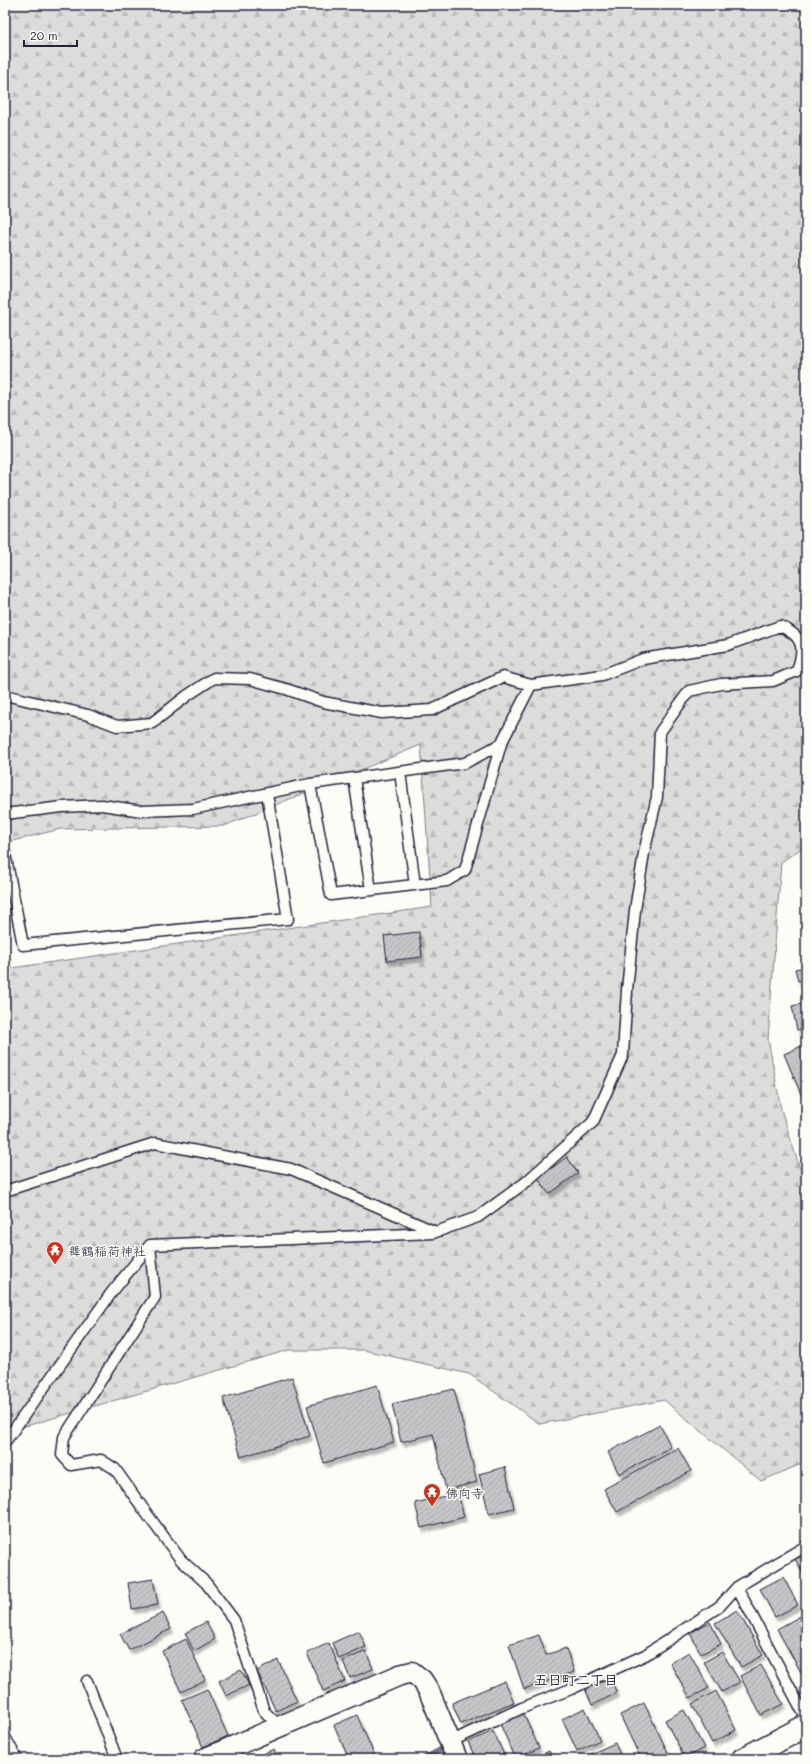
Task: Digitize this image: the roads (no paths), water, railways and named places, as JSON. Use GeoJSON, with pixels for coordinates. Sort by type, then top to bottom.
{"type":"FeatureCollection","features":[{"type":"Feature","properties":{"kind":"main road"},"geometry":{"type":"LineString","coordinates":[[743,1759],[806,1726]]}},
{"type":"Feature","properties":{"kind":"street"},"geometry":{"type":"LineString","coordinates":[[204,1759],[400,1675],[412,1672],[422,1680],[429,1691],[454,1751]]}},
{"type":"Feature","properties":{"kind":"lane"},"geometry":{"type":"LineString","coordinates":[[5,695],[88,715],[117,726],[152,723],[188,695],[214,678],[250,679],[286,689],[323,702],[382,713],[432,710],[503,677],[531,684],[602,675],[643,659],[728,645],[780,626],[794,632],[804,646],[797,671],[773,681],[721,684],[689,691],[660,732],[657,797],[644,853],[635,910],[626,990],[623,1055],[593,1122],[526,1182],[478,1217],[436,1232],[150,1245],[112,1292],[5,1442]]}},
{"type":"Feature","properties":{"kind":"lane"},"geometry":{"type":"LineString","coordinates":[[310,784],[331,895],[447,881],[465,870],[501,744],[531,684]]}},
{"type":"Feature","properties":{"kind":"lane"},"geometry":{"type":"LineString","coordinates":[[5,814],[62,807],[102,805],[142,811],[170,811],[193,808],[310,784],[465,763],[501,744]]}},
{"type":"Feature","properties":{"kind":"lane"},"geometry":{"type":"LineString","coordinates":[[400,772],[415,885]]}},
{"type":"Feature","properties":{"kind":"lane"},"geometry":{"type":"LineString","coordinates":[[354,778],[372,890]]}},
{"type":"Feature","properties":{"kind":"lane"},"geometry":{"type":"LineString","coordinates":[[5,853],[23,945],[288,919],[267,794]]}},
{"type":"Feature","properties":{"kind":"lane"},"geometry":{"type":"LineString","coordinates":[[5,1191],[155,1143],[291,1168],[436,1232]]}},
{"type":"Feature","properties":{"kind":"lane"},"geometry":{"type":"LineString","coordinates":[[150,1245],[155,1297],[64,1437],[62,1456],[71,1465],[101,1460],[116,1469],[181,1560],[206,1583],[234,1620],[264,1711],[280,1726]]}},
{"type":"Feature","properties":{"kind":"lane"},"geometry":{"type":"LineString","coordinates":[[454,1751],[522,1708],[571,1689],[645,1655],[720,1606],[737,1587],[806,1546]]}},
{"type":"Feature","properties":{"kind":"lane"},"geometry":{"type":"LineString","coordinates":[[737,1587],[806,1718]]}},
{"type":"Feature","properties":{"kind":"lane"},"geometry":{"type":"LineString","coordinates":[[87,1681],[117,1759]]}},
{"type":"Feature","properties":{"kind":"lane"},"geometry":{"type":"LineString","coordinates":[[5,1737],[18,1759]]}},
{"type":"Feature","properties":{"kind":"waterway"},"geometry":{"type":"LineString","coordinates":[[423,1759],[442,1749]]}},
{"type":"Feature","properties":{"kind":"place","name":"舞鶴稲荷神社"},"geometry":{"type":"Point","coordinates":[55,1265]}},
{"type":"Feature","properties":{"kind":"place","name":"佛向寺"},"geometry":{"type":"Point","coordinates":[432,1507]}},
{"type":"Feature","properties":{"kind":"district","name":"五日町二丁目"},"geometry":{"type":"Point","coordinates":[576,1679]}}]}
